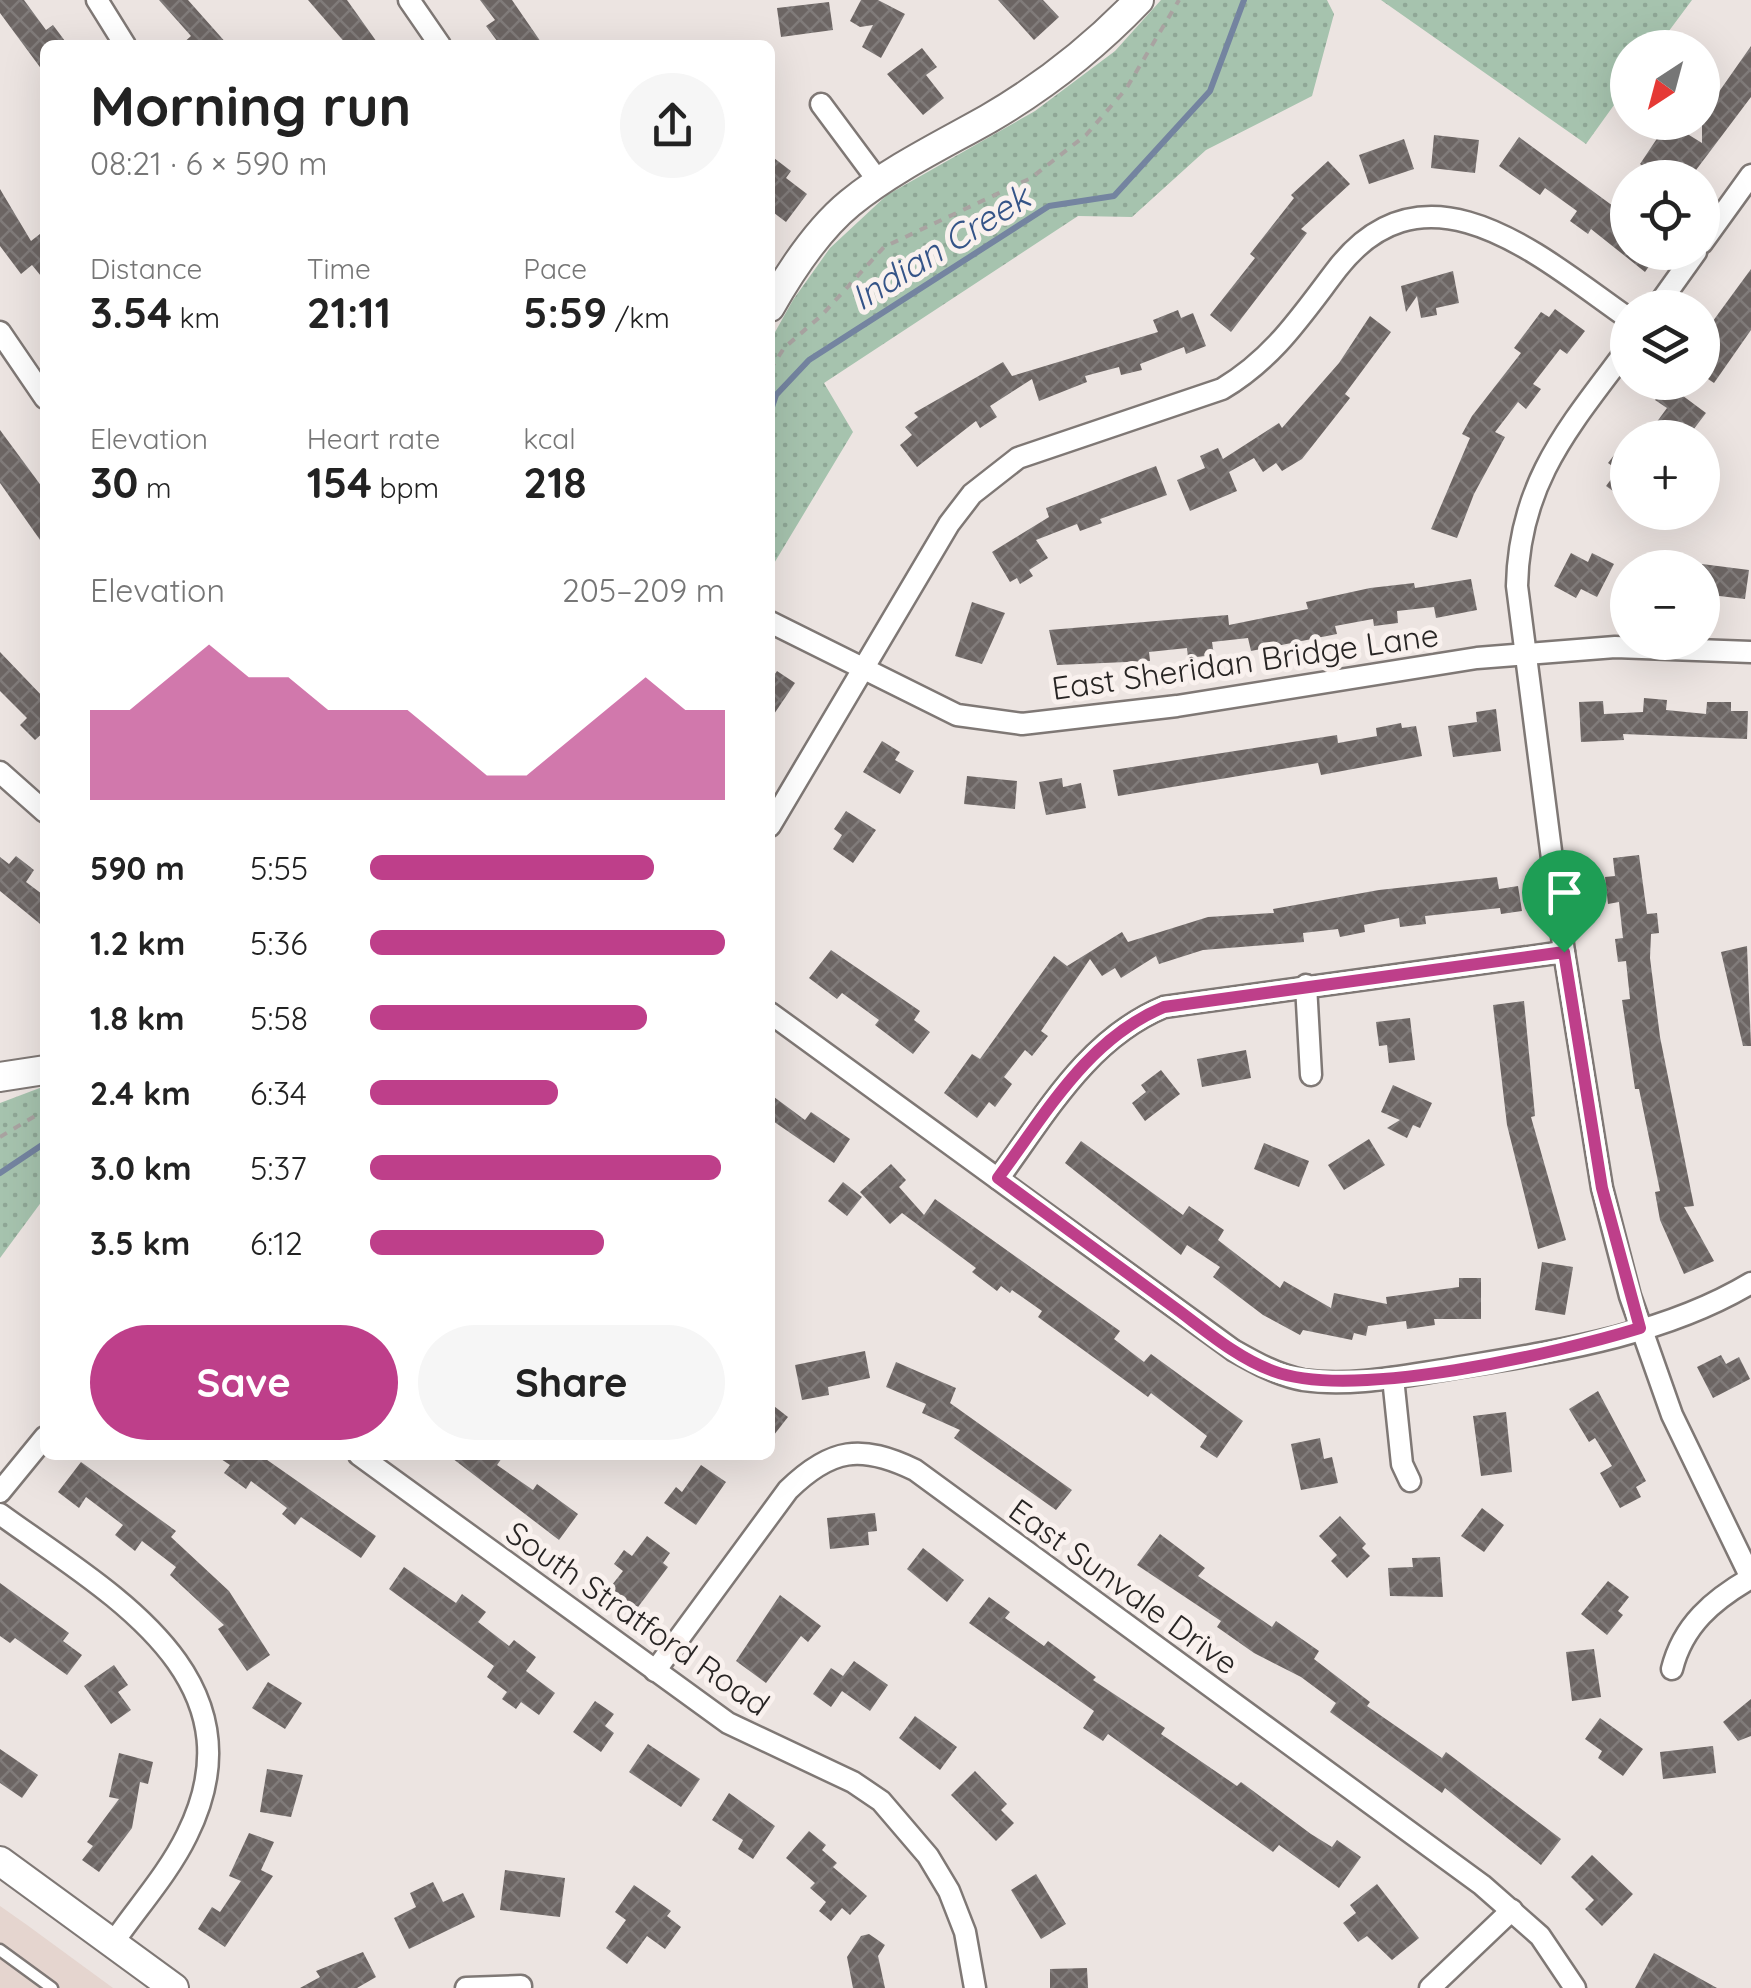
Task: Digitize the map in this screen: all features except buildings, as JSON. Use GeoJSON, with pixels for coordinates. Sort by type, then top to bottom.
{"type":"FeatureCollection","features":[{"type":"Feature","properties":{"kind":"street"},"geometry":{"type":"LineString","coordinates":[[97,0],[122,40]]}},
{"type":"Feature","properties":{"kind":"street"},"geometry":{"type":"LineString","coordinates":[[408,0],[436,40]]}},
{"type":"Feature","properties":{"kind":"street"},"geometry":{"type":"LineString","coordinates":[[775,300],[814,241],[847,206],[879,182],[1020,99],[1096,41],[1133,2]]}},
{"type":"Feature","properties":{"kind":"street"},"geometry":{"type":"LineString","coordinates":[[821,104],[879,182]]}},
{"type":"Feature","properties":{"kind":"street"},"geometry":{"type":"LineString","coordinates":[[1720,218],[1751,176]]}},
{"type":"Feature","properties":{"kind":"street"},"geometry":{"type":"LineString","coordinates":[[775,818],[949,524],[994,474],[1043,448],[1222,389],[1250,373],[1292,331],[1350,254],[1395,226],[1425,218],[1486,225],[1515,239],[1610,305]]}},
{"type":"Feature","properties":{"kind":"street"},"geometry":{"type":"LineString","coordinates":[[0,332],[40,391]]}},
{"type":"Feature","properties":{"kind":"street"},"geometry":{"type":"LineString","coordinates":[[1610,372],[1558,442],[1528,503],[1518,549],[1517,586],[1564,952],[1602,1188],[1640,1328],[1690,1459],[1751,1578],[1702,1612],[1677,1650],[1672,1669]]}},
{"type":"Feature","properties":{"kind":"street","name":"East Sheridan Bridge Lane"},"geometry":{"type":"LineString","coordinates":[[775,624],[957,715],[1022,724],[1177,706],[1526,653],[1615,646],[1751,652]]}},
{"type":"Feature","properties":{"kind":"street"},"geometry":{"type":"LineString","coordinates":[[0,772],[40,808]]}},
{"type":"Feature","properties":{"kind":"street"},"geometry":{"type":"LineString","coordinates":[[998,1178],[1094,1052],[1140,1017],[1192,1001],[1564,952]]}},
{"type":"Feature","properties":{"kind":"street"},"geometry":{"type":"LineString","coordinates":[[1306,985],[1310,1075]]}},
{"type":"Feature","properties":{"kind":"street"},"geometry":{"type":"LineString","coordinates":[[775,1017],[1233,1350],[1269,1370],[1306,1380],[1393,1378],[1571,1349],[1640,1328],[1751,1283]]}},
{"type":"Feature","properties":{"kind":"street"},"geometry":{"type":"LineString","coordinates":[[0,1077],[40,1071]]}},
{"type":"Feature","properties":{"kind":"street"},"geometry":{"type":"LineString","coordinates":[[1393,1378],[1402,1464],[1410,1480]]}},
{"type":"Feature","properties":{"kind":"street"},"geometry":{"type":"LineString","coordinates":[[0,1492],[40,1443]]}},
{"type":"Feature","properties":{"kind":"street","name":"East Sunvale Drive"},"geometry":{"type":"LineString","coordinates":[[655,1671],[788,1490],[809,1470],[832,1457],[858,1452],[882,1454],[914,1470],[1512,1910],[1540,1936],[1574,1988]]}},
{"type":"Feature","properties":{"kind":"street","name":"South Stratford Road"},"geometry":{"type":"LineString","coordinates":[[366,1460],[728,1723],[853,1782],[880,1801],[928,1856],[949,1891],[965,1932],[975,1988]]}},
{"type":"Feature","properties":{"kind":"street"},"geometry":{"type":"LineString","coordinates":[[0,1514],[142,1618],[166,1642],[186,1672],[199,1706],[206,1762],[194,1819],[174,1858],[113,1943]]}},
{"type":"Feature","properties":{"kind":"street"},"geometry":{"type":"LineString","coordinates":[[1,1864],[174,1988]]}},
{"type":"Feature","properties":{"kind":"street"},"geometry":{"type":"LineString","coordinates":[[1430,1988],[1512,1910]]}},
{"type":"Feature","properties":{"kind":"street"},"geometry":{"type":"LineString","coordinates":[[466,1988],[521,1986]]}},
{"type":"Feature","properties":{"kind":"lane"},"geometry":{"type":"LineString","coordinates":[[0,1950],[52,1988]]}},
{"type":"Feature","properties":{"kind":"path"},"geometry":{"type":"LineString","coordinates":[[775,362],[784,348],[822,314],[884,246],[1030,178],[1069,150],[1126,89],[1179,0]]}},
{"type":"Feature","properties":{"kind":"path"},"geometry":{"type":"LineString","coordinates":[[0,1137],[40,1113]]}},
{"type":"Feature","properties":{"kind":"shaded area"},"geometry":{"type":"Polygon","coordinates":[[[0,1906],[27,1925],[113,1988],[0,1988],[0,1906]]]}},
{"type":"Feature","properties":{"kind":"green space"},"geometry":{"type":"Polygon","coordinates":[[[1161,0],[1327,0],[1334,14],[1312,96],[1206,150],[1132,217],[1078,216],[824,383],[853,432],[775,562],[775,332],[793,300],[830,248],[887,195],[1035,111],[1115,51],[1161,0]]]}},
{"type":"Feature","properties":{"kind":"green space"},"geometry":{"type":"Polygon","coordinates":[[[1381,0],[1692,0],[1670,30],[1610,30],[1610,111],[1586,144],[1381,0]]]}},
{"type":"Feature","properties":{"kind":"green space"},"geometry":{"type":"Polygon","coordinates":[[[40,1088],[40,1204],[0,1258],[0,1103],[40,1088]]]}},
{"type":"Feature","properties":{"kind":"waterway","name":"Indian Creek"},"geometry":{"type":"LineString","coordinates":[[775,398],[809,360],[1049,206],[1114,196],[1210,91],[1244,0]]}},
{"type":"Feature","properties":{"kind":"waterway","name":"Indian Creek"},"geometry":{"type":"LineString","coordinates":[[0,1173],[40,1146]]}},
{"type":"Feature","properties":{"kind":"route"},"geometry":{"type":"LineString","coordinates":[[1564,952],[1602,1188],[1640,1328],[1571,1349],[1393,1378],[1338,1382],[1287,1376],[1233,1350],[998,1178],[1094,1052],[1118,1031],[1164,1007],[1564,952]]}}]}
